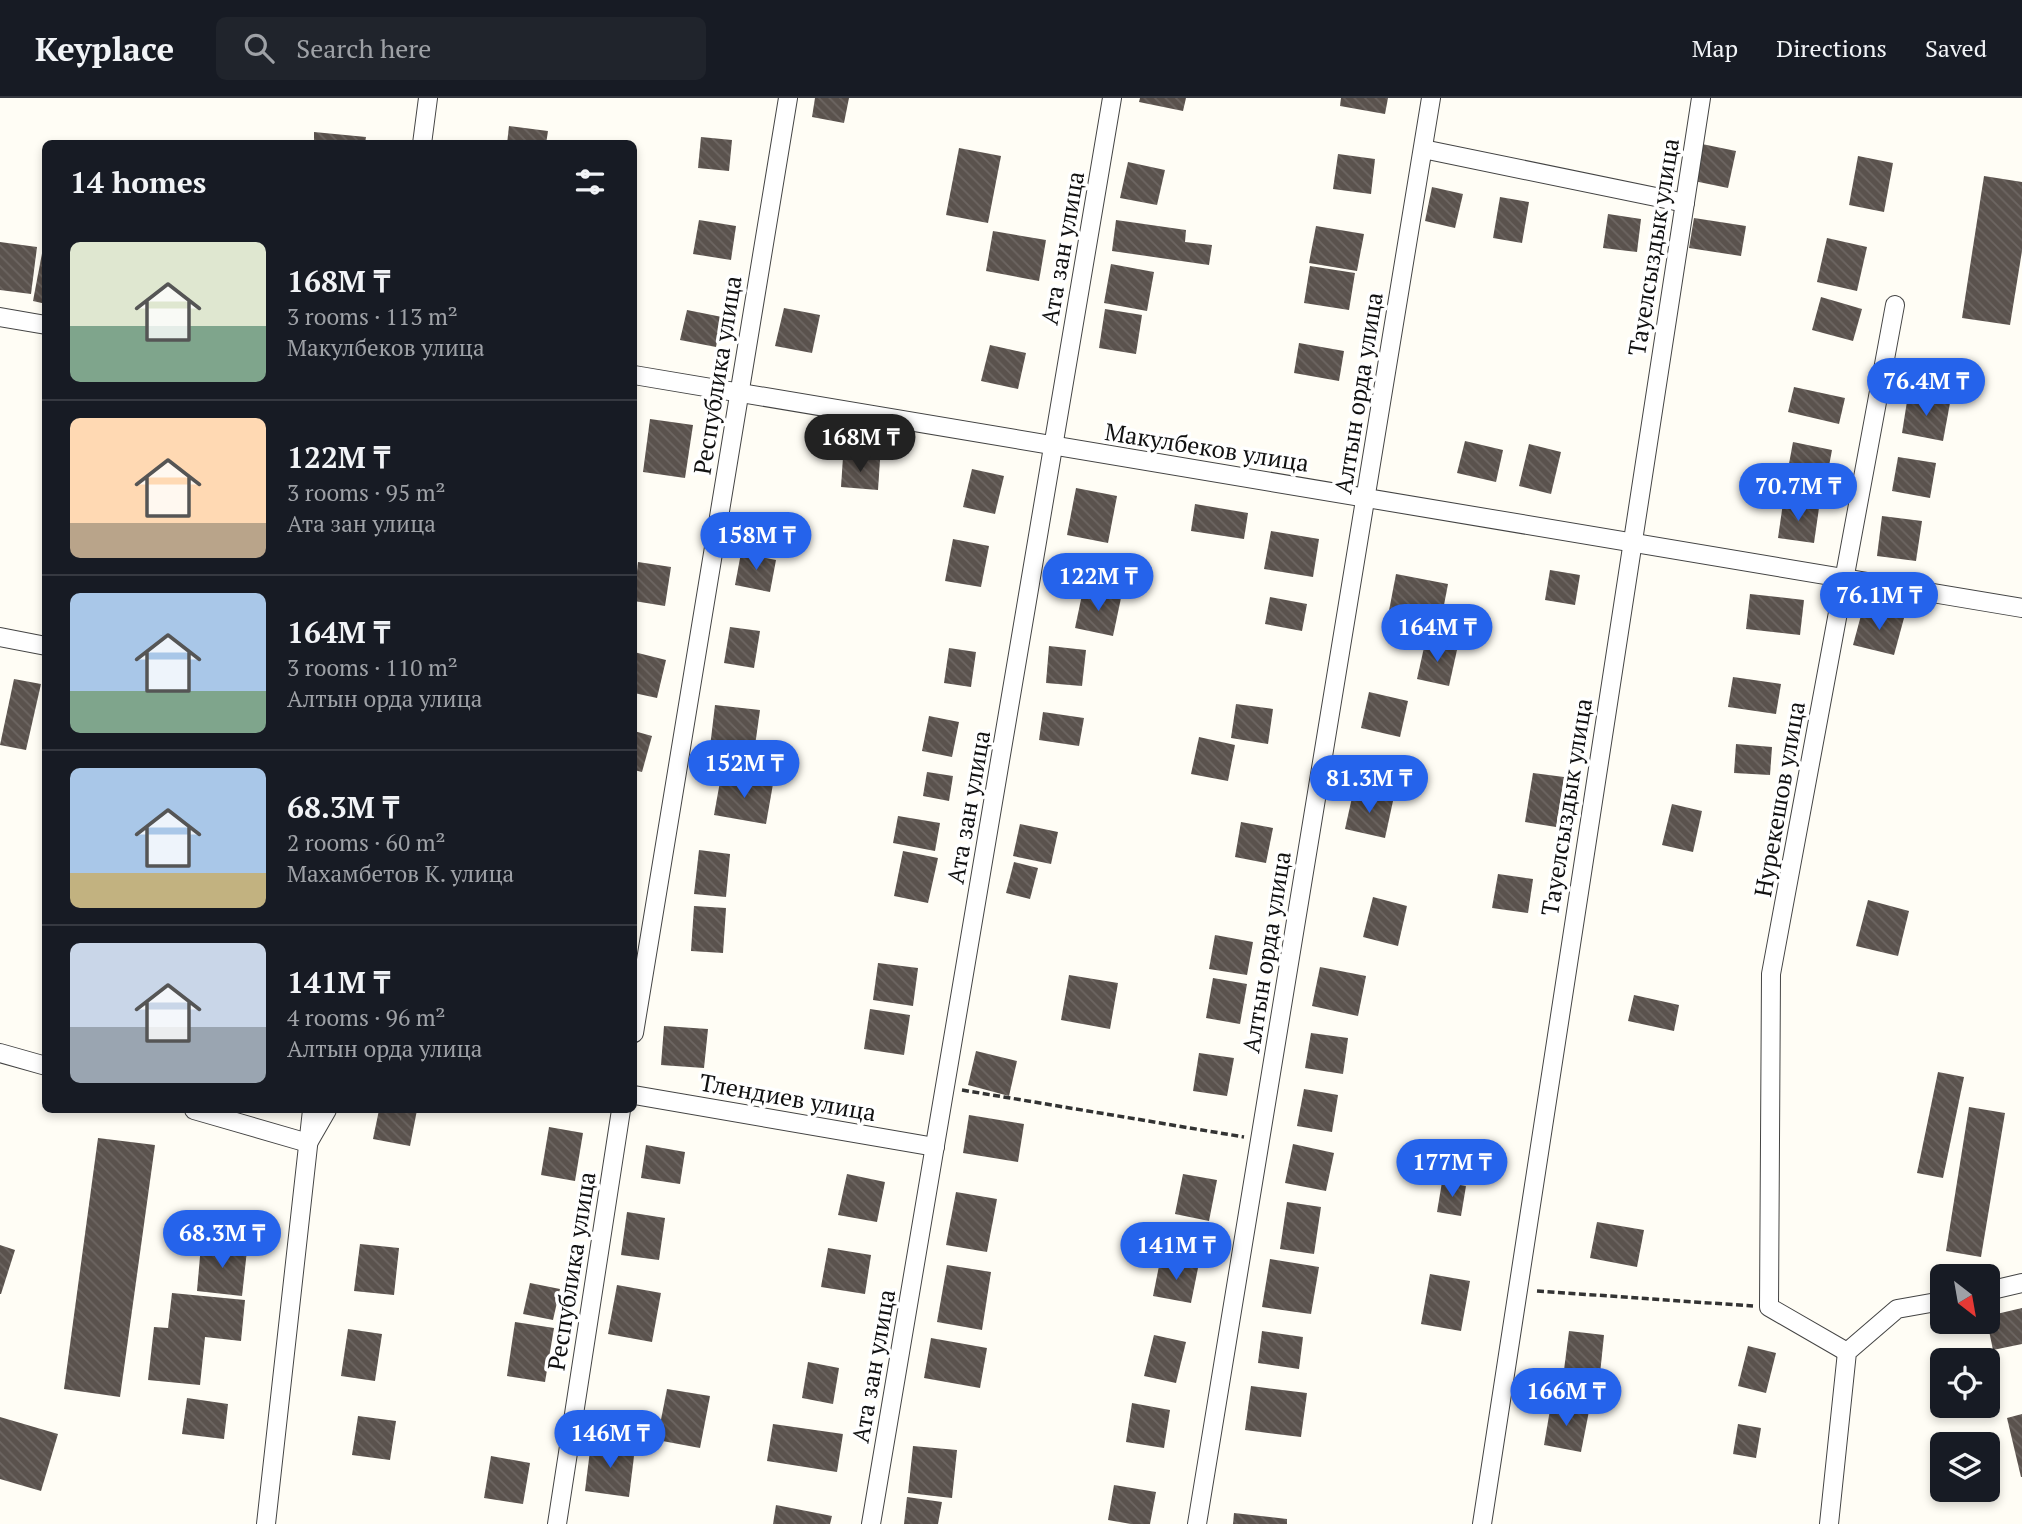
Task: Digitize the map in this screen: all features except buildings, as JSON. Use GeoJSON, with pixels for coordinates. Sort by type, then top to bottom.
{"type":"FeatureCollection","features":[{"type":"Feature","properties":{"kind":"street"},"geometry":{"type":"LineString","coordinates":[[423,140],[428,98]]}},
{"type":"Feature","properties":{"kind":"street","name":"Республика улица"},"geometry":{"type":"LineString","coordinates":[[637,1015],[788,98]]}},
{"type":"Feature","properties":{"kind":"street","name":"Ата зан улица"},"geometry":{"type":"LineString","coordinates":[[871,1524],[1112,98]]}},
{"type":"Feature","properties":{"kind":"street","name":"Алтын орда улица"},"geometry":{"type":"LineString","coordinates":[[1197,1524],[1431,98]]}},
{"type":"Feature","properties":{"kind":"street","name":"Тауелсыздык улица"},"geometry":{"type":"LineString","coordinates":[[1482,1524],[1701,98]]}},
{"type":"Feature","properties":{"kind":"street"},"geometry":{"type":"LineString","coordinates":[[1423,149],[1685,203]]}},
{"type":"Feature","properties":{"kind":"street","name":"Нурекешов улица"},"geometry":{"type":"LineString","coordinates":[[1769,1307],[1771,974],[1895,305]]}},
{"type":"Feature","properties":{"kind":"street"},"geometry":{"type":"LineString","coordinates":[[0,317],[42,324]]}},
{"type":"Feature","properties":{"kind":"street","name":"Макулбеков улица"},"geometry":{"type":"LineString","coordinates":[[637,376],[2022,608]]}},
{"type":"Feature","properties":{"kind":"street"},"geometry":{"type":"LineString","coordinates":[[0,637],[42,645]]}},
{"type":"Feature","properties":{"kind":"street"},"geometry":{"type":"LineString","coordinates":[[0,1053],[42,1065]]}},
{"type":"Feature","properties":{"kind":"street","name":"Тлендиев улица"},"geometry":{"type":"LineString","coordinates":[[637,1096],[935,1147]]}},
{"type":"Feature","properties":{"kind":"street"},"geometry":{"type":"LineString","coordinates":[[204,1113],[308,1143]]}},
{"type":"Feature","properties":{"kind":"street"},"geometry":{"type":"LineString","coordinates":[[266,1524],[312,1113]]}},
{"type":"Feature","properties":{"kind":"street"},"geometry":{"type":"LineString","coordinates":[[308,1143],[325,1113]]}},
{"type":"Feature","properties":{"kind":"street","name":"Республика улица"},"geometry":{"type":"LineString","coordinates":[[557,1524],[621,1113]]}},
{"type":"Feature","properties":{"kind":"street"},"geometry":{"type":"LineString","coordinates":[[2000,1288],[2022,1283]]}},
{"type":"Feature","properties":{"kind":"street"},"geometry":{"type":"LineString","coordinates":[[1829,1524],[1847,1352],[1897,1309],[1930,1303]]}},
{"type":"Feature","properties":{"kind":"street"},"geometry":{"type":"LineString","coordinates":[[1769,1307],[1847,1352]]}},
{"type":"Feature","properties":{"kind":"path"},"geometry":{"type":"LineString","coordinates":[[945,1087],[1260,1140]]}},
{"type":"Feature","properties":{"kind":"path"},"geometry":{"type":"LineString","coordinates":[[1518,1290],[1769,1307]]}}]}
